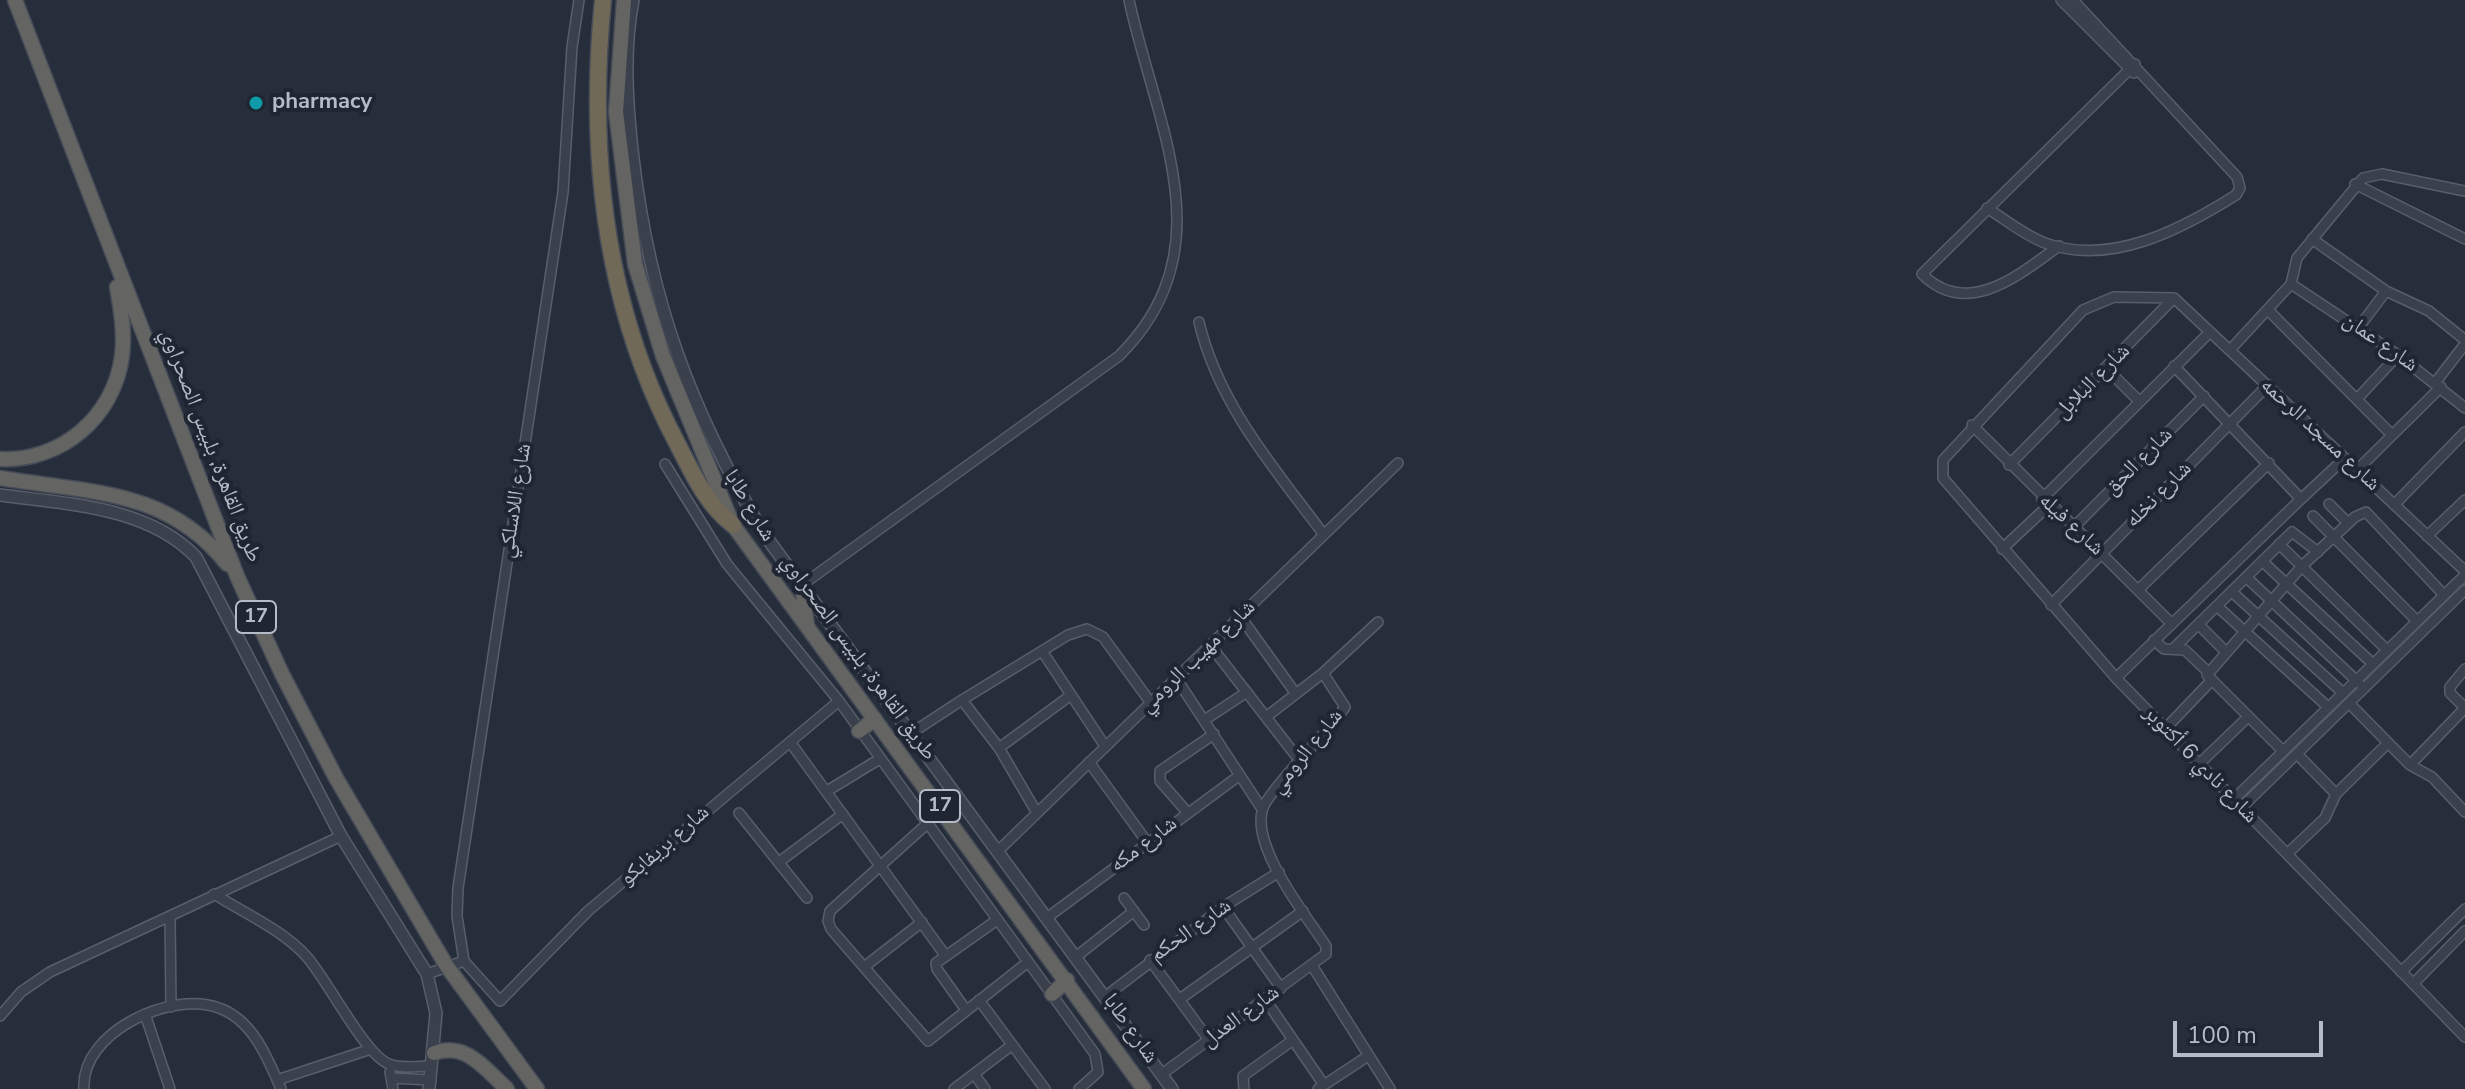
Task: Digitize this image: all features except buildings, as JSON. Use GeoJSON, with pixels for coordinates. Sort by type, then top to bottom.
{"type":"FeatureCollection","features":[{"type":"Feature","properties":{"kind":"highway","name":"طريق القاهرة, بلبيس الصحراوي"},"geometry":{"type":"LineString","coordinates":[[15,0],[237,576],[282,674],[336,778],[446,965],[537,1089]]}},
{"type":"Feature","properties":{"kind":"highway"},"geometry":{"type":"LineString","coordinates":[[603,0],[597,133],[613,270],[636,350],[668,427],[707,498],[733,525]]}},
{"type":"Feature","properties":{"kind":"highway","name":"طريق القاهرة, بلبيس الصحراوي"},"geometry":{"type":"LineString","coordinates":[[624,0],[622,112],[625,207],[647,312],[733,525],[1144,1089]]}},
{"type":"Feature","properties":{"kind":"highway"},"geometry":{"type":"LineString","coordinates":[[0,459],[26,458],[61,446],[89,426],[108,400],[120,370],[123,344],[109,248]]}},
{"type":"Feature","properties":{"kind":"highway"},"geometry":{"type":"LineString","coordinates":[[0,478],[144,502],[165,510],[203,536],[237,576]]}},
{"type":"Feature","properties":{"kind":"highway"},"geometry":{"type":"LineString","coordinates":[[802,585],[807,626]]}},
{"type":"Feature","properties":{"kind":"highway"},"geometry":{"type":"LineString","coordinates":[[859,731],[875,719]]}},
{"type":"Feature","properties":{"kind":"highway"},"geometry":{"type":"LineString","coordinates":[[1052,994],[1067,980]]}},
{"type":"Feature","properties":{"kind":"highway"},"geometry":{"type":"LineString","coordinates":[[433,1059],[452,1049],[468,1054],[507,1089]]}},
{"type":"Feature","properties":{"kind":"street","name":"شارع اللاسلكي"},"geometry":{"type":"LineString","coordinates":[[464,961],[457,916],[458,888],[563,192],[572,47],[579,0]]}},
{"type":"Feature","properties":{"kind":"street","name":"شارع طابا"},"geometry":{"type":"LineString","coordinates":[[633,0],[622,112],[647,259],[676,354],[699,415],[764,534],[913,732],[1172,1089]]}},
{"type":"Feature","properties":{"kind":"street"},"geometry":{"type":"LineString","coordinates":[[802,585],[1110,362],[1134,340],[1159,305],[1175,262],[1178,207],[1152,83],[1129,0]]}},
{"type":"Feature","properties":{"kind":"street"},"geometry":{"type":"LineString","coordinates":[[1987,208],[2036,239],[2059,246],[2110,247],[2139,243],[2188,223],[2239,192],[2239,180],[2141,74],[2061,0]]}},
{"type":"Feature","properties":{"kind":"street"},"geometry":{"type":"LineString","coordinates":[[2073,0],[2133,67]]}},
{"type":"Feature","properties":{"kind":"street"},"geometry":{"type":"LineString","coordinates":[[2059,246],[1995,288],[1956,293],[1935,287],[1922,274],[2133,67]]}},
{"type":"Feature","properties":{"kind":"street"},"geometry":{"type":"LineString","coordinates":[[2230,350],[2291,284],[2297,258],[2355,184],[2368,175],[2382,174],[2465,191]]}},
{"type":"Feature","properties":{"kind":"street"},"geometry":{"type":"LineString","coordinates":[[2355,184],[2465,239]]}},
{"type":"Feature","properties":{"kind":"street"},"geometry":{"type":"LineString","coordinates":[[2312,239],[2386,291],[2429,311],[2465,342],[2438,385],[2356,471]]}},
{"type":"Feature","properties":{"kind":"street","name":"شارع عمان"},"geometry":{"type":"LineString","coordinates":[[2291,284],[2359,327],[2465,408]]}},
{"type":"Feature","properties":{"kind":"street"},"geometry":{"type":"LineString","coordinates":[[2359,327],[2386,291]]}},
{"type":"Feature","properties":{"kind":"street"},"geometry":{"type":"LineString","coordinates":[[1972,425],[2083,310],[2114,297],[2174,298]]}},
{"type":"Feature","properties":{"kind":"street","name":"شارع مسجد الرحمه"},"geometry":{"type":"LineString","coordinates":[[2174,298],[2465,573]]}},
{"type":"Feature","properties":{"kind":"street","name":"شارع البلابل"},"geometry":{"type":"LineString","coordinates":[[2009,465],[2174,298]]}},
{"type":"Feature","properties":{"kind":"street"},"geometry":{"type":"LineString","coordinates":[[2268,310],[2392,435]]}},
{"type":"Feature","properties":{"kind":"street"},"geometry":{"type":"LineString","coordinates":[[1199,322],[1209,359],[1231,404],[1324,535]]}},
{"type":"Feature","properties":{"kind":"street"},"geometry":{"type":"LineString","coordinates":[[2002,549],[2139,401],[2210,332]]}},
{"type":"Feature","properties":{"kind":"street"},"geometry":{"type":"LineString","coordinates":[[2357,399],[2398,355]]}},
{"type":"Feature","properties":{"kind":"street"},"geometry":{"type":"LineString","coordinates":[[2174,366],[2301,499]]}},
{"type":"Feature","properties":{"kind":"street"},"geometry":{"type":"LineString","coordinates":[[2107,369],[2139,401]]}},
{"type":"Feature","properties":{"kind":"street","name":"شارع نخله"},"geometry":{"type":"LineString","coordinates":[[2051,605],[2268,385]]}},
{"type":"Feature","properties":{"kind":"street","name":"شارع الحق"},"geometry":{"type":"LineString","coordinates":[[2073,528],[2204,396]]}},
{"type":"Feature","properties":{"kind":"street","name":"شارع فيله"},"geometry":{"type":"LineString","coordinates":[[1972,425],[2171,623]]}},
{"type":"Feature","properties":{"kind":"street","name":"شارع نادي 6 أكتوبر"},"geometry":{"type":"LineString","coordinates":[[1972,425],[1943,460],[1941,472],[1946,484],[2116,678],[2465,1037]]}},
{"type":"Feature","properties":{"kind":"street"},"geometry":{"type":"LineString","coordinates":[[2394,505],[2465,432]]}},
{"type":"Feature","properties":{"kind":"street"},"geometry":{"type":"LineString","coordinates":[[2116,678],[2345,458]]}},
{"type":"Feature","properties":{"kind":"street","name":"شارع مهيب الرومي"},"geometry":{"type":"LineString","coordinates":[[999,850],[1398,463]]}},
{"type":"Feature","properties":{"kind":"street"},"geometry":{"type":"LineString","coordinates":[[2138,590],[2269,463]]}},
{"type":"Feature","properties":{"kind":"street"},"geometry":{"type":"LineString","coordinates":[[665,464],[727,564],[839,701],[878,760],[1099,1061],[1098,1072],[1079,1089]]}},
{"type":"Feature","properties":{"kind":"street"},"geometry":{"type":"LineString","coordinates":[[0,495],[123,515],[163,530],[185,545],[209,578],[341,836],[427,974],[435,1000],[430,1084],[391,1078]]}},
{"type":"Feature","properties":{"kind":"street"},"geometry":{"type":"LineString","coordinates":[[2427,536],[2465,500]]}},
{"type":"Feature","properties":{"kind":"street"},"geometry":{"type":"LineString","coordinates":[[2329,504],[2348,523]]}},
{"type":"Feature","properties":{"kind":"street"},"geometry":{"type":"LineString","coordinates":[[2165,729],[2226,652],[2302,566],[2359,513],[2370,515],[2444,595]]}},
{"type":"Feature","properties":{"kind":"street"},"geometry":{"type":"LineString","coordinates":[[2313,516],[2417,621]]}},
{"type":"Feature","properties":{"kind":"street"},"geometry":{"type":"LineString","coordinates":[[2174,648],[2296,531],[2318,552]]}},
{"type":"Feature","properties":{"kind":"street"},"geometry":{"type":"LineString","coordinates":[[2279,544],[2387,650]]}},
{"type":"Feature","properties":{"kind":"street"},"geometry":{"type":"LineString","coordinates":[[2262,561],[2373,664]]}},
{"type":"Feature","properties":{"kind":"street"},"geometry":{"type":"LineString","coordinates":[[2233,800],[2465,573]]}},
{"type":"Feature","properties":{"kind":"street"},"geometry":{"type":"LineString","coordinates":[[2246,577],[2365,688]]}},
{"type":"Feature","properties":{"kind":"street"},"geometry":{"type":"LineString","coordinates":[[2241,808],[2465,590]]}},
{"type":"Feature","properties":{"kind":"street"},"geometry":{"type":"LineString","coordinates":[[2232,592],[2343,693]]}},
{"type":"Feature","properties":{"kind":"street"},"geometry":{"type":"LineString","coordinates":[[2218,607],[2328,707]]}},
{"type":"Feature","properties":{"kind":"street"},"geometry":{"type":"LineString","coordinates":[[1240,616],[1296,694]]}},
{"type":"Feature","properties":{"kind":"street"},"geometry":{"type":"LineString","coordinates":[[1266,717],[1323,673],[1378,622]]}},
{"type":"Feature","properties":{"kind":"street"},"geometry":{"type":"LineString","coordinates":[[2199,625],[2226,652]]}},
{"type":"Feature","properties":{"kind":"street"},"geometry":{"type":"LineString","coordinates":[[913,732],[1078,630],[1094,631],[1103,637],[1151,703]]}},
{"type":"Feature","properties":{"kind":"street"},"geometry":{"type":"LineString","coordinates":[[2154,640],[2164,649],[2185,650],[2283,751]]}},
{"type":"Feature","properties":{"kind":"street"},"geometry":{"type":"LineString","coordinates":[[1210,645],[1300,761]]}},
{"type":"Feature","properties":{"kind":"street"},"geometry":{"type":"LineString","coordinates":[[1042,651],[1105,746]]}},
{"type":"Feature","properties":{"kind":"street"},"geometry":{"type":"LineString","coordinates":[[2410,765],[2465,708],[2450,693],[2450,687],[2465,669]]}},
{"type":"Feature","properties":{"kind":"street","name":"شارع الرومي"},"geometry":{"type":"LineString","coordinates":[[1317,964],[1326,954],[1326,946],[1279,872],[1261,834],[1262,809],[1345,707],[1323,673]]}},
{"type":"Feature","properties":{"kind":"street"},"geometry":{"type":"LineString","coordinates":[[1176,678],[1206,719],[1262,809]]}},
{"type":"Feature","properties":{"kind":"street"},"geometry":{"type":"LineString","coordinates":[[1206,719],[1247,692]]}},
{"type":"Feature","properties":{"kind":"street"},"geometry":{"type":"LineString","coordinates":[[999,748],[1071,695]]}},
{"type":"Feature","properties":{"kind":"street"},"geometry":{"type":"LineString","coordinates":[[962,700],[999,748],[1037,813]]}},
{"type":"Feature","properties":{"kind":"street","name":"شارع بريفابكو"},"geometry":{"type":"LineString","coordinates":[[464,961],[500,1001],[588,911],[839,701]]}},
{"type":"Feature","properties":{"kind":"street"},"geometry":{"type":"LineString","coordinates":[[2349,703],[2410,765],[2432,777],[2465,812]]}},
{"type":"Feature","properties":{"kind":"street"},"geometry":{"type":"LineString","coordinates":[[2198,765],[2248,717]]}},
{"type":"Feature","properties":{"kind":"street"},"geometry":{"type":"LineString","coordinates":[[1187,812],[1160,781],[1160,771],[1214,734]]}},
{"type":"Feature","properties":{"kind":"street"},"geometry":{"type":"LineString","coordinates":[[790,742],[945,955]]}},
{"type":"Feature","properties":{"kind":"street"},"geometry":{"type":"LineString","coordinates":[[2287,854],[2325,818],[2336,794],[2388,743]]}},
{"type":"Feature","properties":{"kind":"street"},"geometry":{"type":"LineString","coordinates":[[2297,754],[2336,794]]}},
{"type":"Feature","properties":{"kind":"street"},"geometry":{"type":"LineString","coordinates":[[827,791],[878,760]]}},
{"type":"Feature","properties":{"kind":"street"},"geometry":{"type":"LineString","coordinates":[[1089,762],[1147,842]]}},
{"type":"Feature","properties":{"kind":"street","name":"شارع مكه"},"geometry":{"type":"LineString","coordinates":[[1048,917],[1240,775]]}},
{"type":"Feature","properties":{"kind":"street"},"geometry":{"type":"LineString","coordinates":[[739,813],[807,898]]}},
{"type":"Feature","properties":{"kind":"street"},"geometry":{"type":"LineString","coordinates":[[779,862],[843,814]]}},
{"type":"Feature","properties":{"kind":"street"},"geometry":{"type":"LineString","coordinates":[[927,824],[880,864],[828,916],[831,929],[928,1041],[1028,962]]}},
{"type":"Feature","properties":{"kind":"street"},"geometry":{"type":"LineString","coordinates":[[0,1016],[21,992],[50,972],[341,836]]}},
{"type":"Feature","properties":{"kind":"street","name":"شارع الحكم"},"geometry":{"type":"LineString","coordinates":[[1106,996],[1223,907],[1279,872]]}},
{"type":"Feature","properties":{"kind":"street"},"geometry":{"type":"LineString","coordinates":[[214,894],[305,954],[333,990],[368,1050],[389,1065],[433,1059]]}},
{"type":"Feature","properties":{"kind":"street"},"geometry":{"type":"LineString","coordinates":[[1124,898],[1144,925]]}},
{"type":"Feature","properties":{"kind":"street"},"geometry":{"type":"LineString","coordinates":[[1223,907],[1281,988]]}},
{"type":"Feature","properties":{"kind":"street"},"geometry":{"type":"LineString","coordinates":[[2401,972],[2465,909]]}},
{"type":"Feature","properties":{"kind":"street"},"geometry":{"type":"LineString","coordinates":[[1077,956],[1134,911]]}},
{"type":"Feature","properties":{"kind":"street"},"geometry":{"type":"LineString","coordinates":[[1180,999],[1303,911]]}},
{"type":"Feature","properties":{"kind":"street"},"geometry":{"type":"LineString","coordinates":[[170,916],[171,1007]]}},
{"type":"Feature","properties":{"kind":"street"},"geometry":{"type":"LineString","coordinates":[[966,1010],[937,969],[938,960],[997,920]]}},
{"type":"Feature","properties":{"kind":"street"},"geometry":{"type":"LineString","coordinates":[[864,967],[922,922]]}},
{"type":"Feature","properties":{"kind":"street"},"geometry":{"type":"LineString","coordinates":[[2413,984],[2465,931]]}},
{"type":"Feature","properties":{"kind":"street"},"geometry":{"type":"LineString","coordinates":[[1150,960],[1209,1040]]}},
{"type":"Feature","properties":{"kind":"street"},"geometry":{"type":"LineString","coordinates":[[427,974],[464,961]]}},
{"type":"Feature","properties":{"kind":"street"},"geometry":{"type":"LineString","coordinates":[[1317,964],[1390,1089]]}},
{"type":"Feature","properties":{"kind":"street","name":"شارع العدل"},"geometry":{"type":"LineString","coordinates":[[1162,1074],[1317,964]]}},
{"type":"Feature","properties":{"kind":"street"},"geometry":{"type":"LineString","coordinates":[[1265,999],[1321,1087],[1368,1056]]}},
{"type":"Feature","properties":{"kind":"street"},"geometry":{"type":"LineString","coordinates":[[979,1000],[1045,1089]]}},
{"type":"Feature","properties":{"kind":"street"},"geometry":{"type":"LineString","coordinates":[[84,1089],[88,1063],[95,1052],[129,1021],[171,1007],[199,1004],[220,1008],[239,1020],[255,1036],[278,1086],[368,1050]]}},
{"type":"Feature","properties":{"kind":"street"},"geometry":{"type":"LineString","coordinates":[[145,1014],[170,1089]]}},
{"type":"Feature","properties":{"kind":"street"},"geometry":{"type":"LineString","coordinates":[[1244,1089],[1243,1076],[1293,1040]]}},
{"type":"Feature","properties":{"kind":"street"},"geometry":{"type":"LineString","coordinates":[[954,1089],[1012,1045]]}},
{"type":"Feature","properties":{"kind":"street"},"geometry":{"type":"LineString","coordinates":[[389,1065],[393,1089]]}},
{"type":"Feature","properties":{"kind":"street"},"geometry":{"type":"LineString","coordinates":[[974,1074],[985,1089]]}},
{"type":"Feature","properties":{"kind":"place","name":"pharmacy"},"geometry":{"type":"Point","coordinates":[256,103]}}]}
